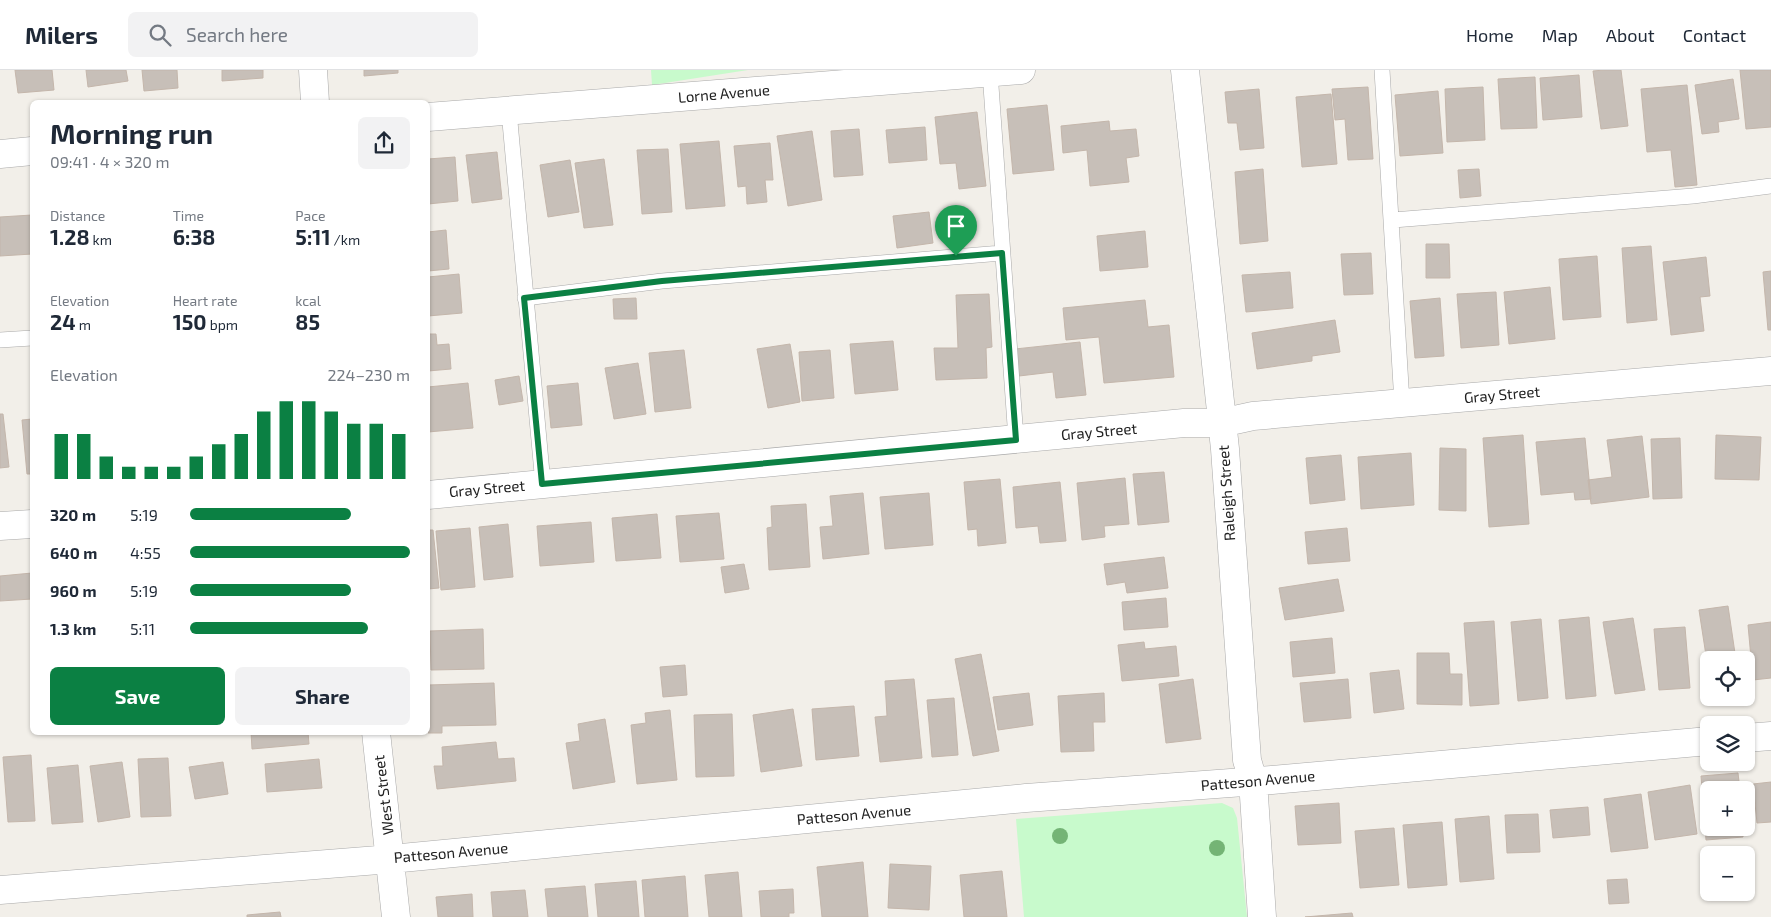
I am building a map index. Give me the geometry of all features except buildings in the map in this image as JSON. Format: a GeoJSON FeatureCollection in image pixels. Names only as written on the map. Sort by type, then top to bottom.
{"type":"FeatureCollection","features":[{"type":"Feature","properties":{"kind":"street"},"geometry":{"type":"LineString","coordinates":[[313,70],[315,100]]}},
{"type":"Feature","properties":{"kind":"street","name":"Lorne Avenue"},"geometry":{"type":"LineString","coordinates":[[430,117],[1021,70]]}},
{"type":"Feature","properties":{"kind":"street","name":"Raleigh Street"},"geometry":{"type":"LineString","coordinates":[[1185,70],[1221,423],[1247,760],[1253,781],[1262,917]]}},
{"type":"Feature","properties":{"kind":"street"},"geometry":{"type":"LineString","coordinates":[[0,154],[30,151]]}},
{"type":"Feature","properties":{"kind":"street","name":"Gray Street"},"geometry":{"type":"LineString","coordinates":[[430,495],[1184,423],[1221,423],[1253,416],[1771,371]]}},
{"type":"Feature","properties":{"kind":"street"},"geometry":{"type":"LineString","coordinates":[[0,526],[30,524]]}},
{"type":"Feature","properties":{"kind":"street","name":"West Street"},"geometry":{"type":"LineString","coordinates":[[376,735],[396,917]]}},
{"type":"Feature","properties":{"kind":"street"},"geometry":{"type":"LineString","coordinates":[[1755,737],[1771,736]]}},
{"type":"Feature","properties":{"kind":"street","name":"Patteson Avenue"},"geometry":{"type":"LineString","coordinates":[[0,890],[391,859],[1016,799],[1253,781],[1700,742]]}},
{"type":"Feature","properties":{"kind":"lane"},"geometry":{"type":"LineString","coordinates":[[1382,70],[1402,403]]}},
{"type":"Feature","properties":{"kind":"lane"},"geometry":{"type":"LineString","coordinates":[[990,72],[1016,440]]}},
{"type":"Feature","properties":{"kind":"lane"},"geometry":{"type":"LineString","coordinates":[[508,111],[542,484]]}},
{"type":"Feature","properties":{"kind":"lane"},"geometry":{"type":"LineString","coordinates":[[1392,220],[1693,196],[1771,186]]}},
{"type":"Feature","properties":{"kind":"lane"},"geometry":{"type":"LineString","coordinates":[[524,298],[662,281],[1002,253]]}},
{"type":"Feature","properties":{"kind":"lane"},"geometry":{"type":"LineString","coordinates":[[0,340],[30,338]]}},
{"type":"Feature","properties":{"kind":"green space"},"geometry":{"type":"Polygon","coordinates":[[[651,70],[748,70],[652,85],[651,70]]]}},
{"type":"Feature","properties":{"kind":"green space"},"geometry":{"type":"Polygon","coordinates":[[[1222,803],[1233,808],[1237,818],[1247,917],[1024,917],[1016,819],[1222,803]]]}},
{"type":"Feature","properties":{"kind":"route"},"geometry":{"type":"LineString","coordinates":[[1002,253],[1016,440],[542,484],[524,298],[662,281],[956,256],[1002,253]]}}]}
